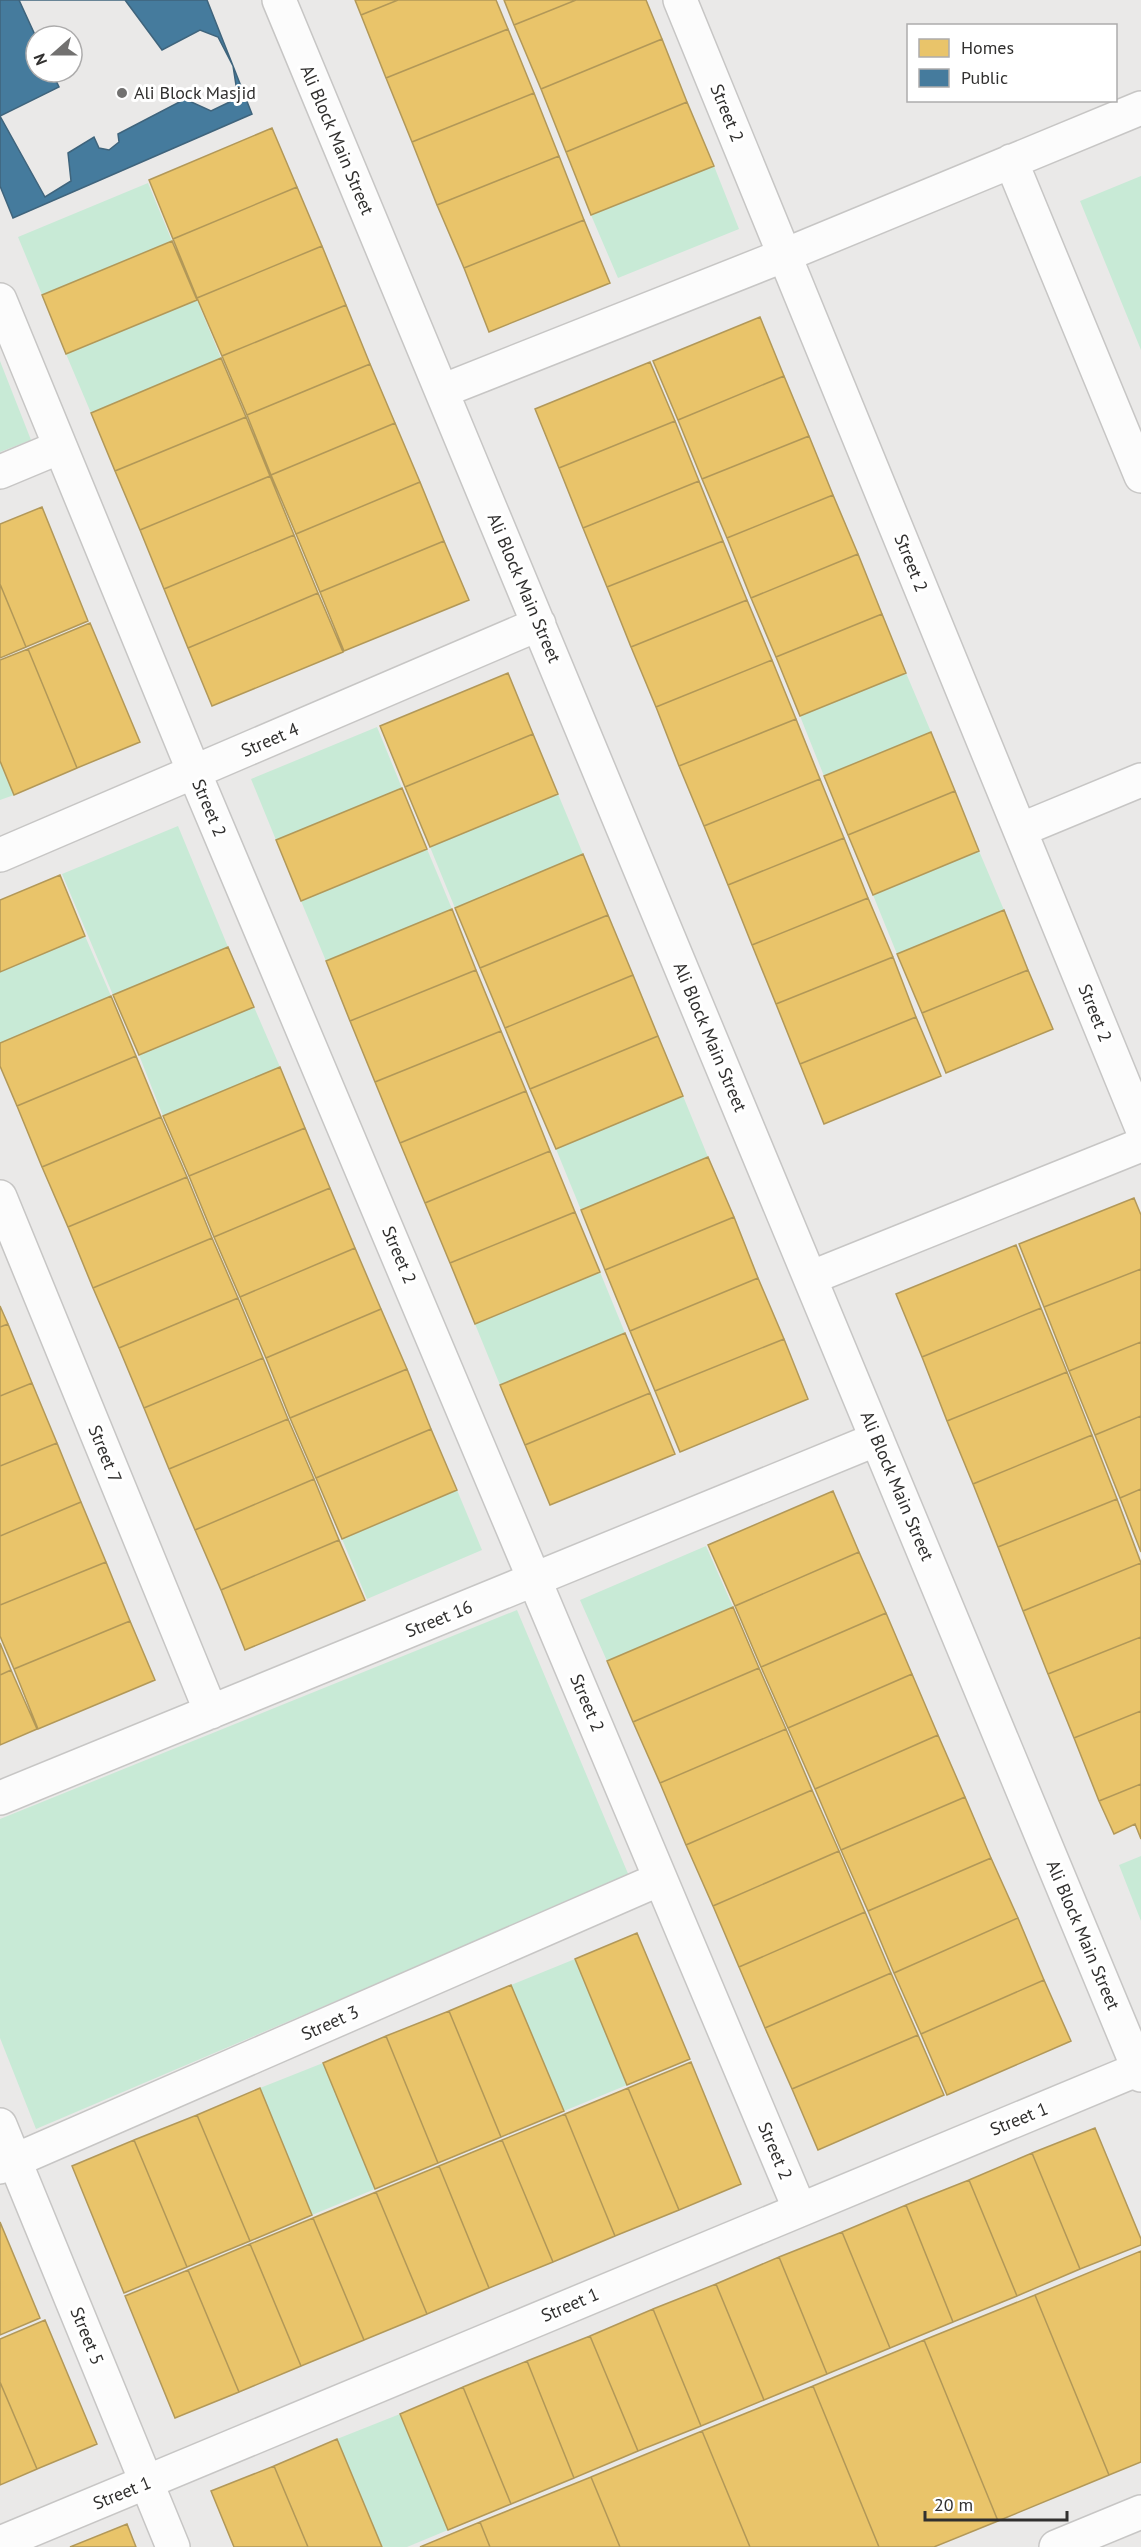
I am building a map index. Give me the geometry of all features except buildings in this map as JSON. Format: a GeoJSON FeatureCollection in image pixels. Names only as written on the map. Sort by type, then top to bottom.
{"type":"FeatureCollection","features":[{"type":"Feature","properties":{"kind":"street","name":"Ali Block Main Street"},"geometry":{"type":"LineString","coordinates":[[279,0],[1140,2071]]}},
{"type":"Feature","properties":{"kind":"street","name":"Street 2"},"geometry":{"type":"LineString","coordinates":[[680,0],[1141,1126]]}},
{"type":"Feature","properties":{"kind":"street"},"geometry":{"type":"LineString","coordinates":[[442,392],[785,255],[1141,108]]}},
{"type":"Feature","properties":{"kind":"street"},"geometry":{"type":"LineString","coordinates":[[1011,161],[1141,476]]}},
{"type":"Feature","properties":{"kind":"street","name":"Street 2"},"geometry":{"type":"LineString","coordinates":[[0,300],[194,772],[800,2210]]}},
{"type":"Feature","properties":{"kind":"street"},"geometry":{"type":"LineString","coordinates":[[0,472],[60,447]]}},
{"type":"Feature","properties":{"kind":"street","name":"Street 4"},"geometry":{"type":"LineString","coordinates":[[0,855],[539,624]]}},
{"type":"Feature","properties":{"kind":"street"},"geometry":{"type":"LineString","coordinates":[[1020,830],[1141,780]]}},
{"type":"Feature","properties":{"kind":"street"},"geometry":{"type":"LineString","coordinates":[[810,1278],[1141,1145]]}},
{"type":"Feature","properties":{"kind":"street","name":"Street 7"},"geometry":{"type":"LineString","coordinates":[[0,1197],[211,1712]]}},
{"type":"Feature","properties":{"kind":"street","name":"Street 16"},"geometry":{"type":"LineString","coordinates":[[0,1798],[877,1439]]}},
{"type":"Feature","properties":{"kind":"street","name":"Street 3"},"geometry":{"type":"LineString","coordinates":[[7,2164],[660,1879]]}},
{"type":"Feature","properties":{"kind":"street","name":"Street 1"},"geometry":{"type":"LineString","coordinates":[[0,2543],[1140,2071]]}},
{"type":"Feature","properties":{"kind":"street","name":"Street 5"},"geometry":{"type":"LineString","coordinates":[[0,2125],[7,2164],[173,2547]]}},
{"type":"Feature","properties":{"kind":"street"},"geometry":{"type":"LineString","coordinates":[[1056,2547],[1141,2512]]}},
{"type":"Feature","properties":{"kind":"green space"},"geometry":{"type":"Polygon","coordinates":[[[714,166],[739,229],[618,278],[591,215],[714,166]]]}},
{"type":"Feature","properties":{"kind":"green space"},"geometry":{"type":"Polygon","coordinates":[[[1141,176],[1141,350],[1080,201],[1141,176]]]}},
{"type":"Feature","properties":{"kind":"green space"},"geometry":{"type":"Polygon","coordinates":[[[148,183],[172,241],[42,295],[18,237],[148,183]]]}},
{"type":"Feature","properties":{"kind":"green space"},"geometry":{"type":"Polygon","coordinates":[[[197,300],[221,358],[91,413],[66,354],[197,300]]]}},
{"type":"Feature","properties":{"kind":"green space"},"geometry":{"type":"Polygon","coordinates":[[[0,361],[31,440],[0,452],[0,361]]]}},
{"type":"Feature","properties":{"kind":"green space"},"geometry":{"type":"Polygon","coordinates":[[[906,673],[931,732],[824,776],[800,716],[906,673]]]}},
{"type":"Feature","properties":{"kind":"green space"},"geometry":{"type":"Polygon","coordinates":[[[377,727],[402,788],[276,840],[251,779],[377,727]]]}},
{"type":"Feature","properties":{"kind":"green space"},"geometry":{"type":"Polygon","coordinates":[[[0,761],[14,795],[0,800],[0,761]]]}},
{"type":"Feature","properties":{"kind":"green space"},"geometry":{"type":"Polygon","coordinates":[[[558,794],[583,854],[455,908],[430,847],[558,794]]]}},
{"type":"Feature","properties":{"kind":"green space"},"geometry":{"type":"Polygon","coordinates":[[[178,826],[228,947],[113,995],[62,874],[178,826]]]}},
{"type":"Feature","properties":{"kind":"green space"},"geometry":{"type":"Polygon","coordinates":[[[427,849],[452,909],[326,961],[301,901],[427,849]]]}},
{"type":"Feature","properties":{"kind":"green space"},"geometry":{"type":"Polygon","coordinates":[[[979,851],[1004,910],[897,954],[873,895],[979,851]]]}},
{"type":"Feature","properties":{"kind":"green space"},"geometry":{"type":"Polygon","coordinates":[[[85,936],[111,996],[0,1043],[0,972],[85,936]]]}},
{"type":"Feature","properties":{"kind":"green space"},"geometry":{"type":"Polygon","coordinates":[[[254,1007],[280,1067],[163,1116],[139,1055],[254,1007]]]}},
{"type":"Feature","properties":{"kind":"green space"},"geometry":{"type":"Polygon","coordinates":[[[683,1096],[708,1157],[581,1210],[556,1149],[683,1096]]]}},
{"type":"Feature","properties":{"kind":"green space"},"geometry":{"type":"Polygon","coordinates":[[[600,1272],[625,1333],[500,1385],[475,1324],[600,1272]]]}},
{"type":"Feature","properties":{"kind":"green space"},"geometry":{"type":"Polygon","coordinates":[[[457,1490],[482,1550],[367,1599],[342,1539],[457,1490]]]}},
{"type":"Feature","properties":{"kind":"green space"},"geometry":{"type":"Polygon","coordinates":[[[706,1546],[733,1607],[607,1661],[580,1600],[706,1546]]]}},
{"type":"Feature","properties":{"kind":"green space"},"geometry":{"type":"Polygon","coordinates":[[[517,1610],[629,1876],[36,2129],[0,2038],[0,1819],[517,1610]]]}},
{"type":"Feature","properties":{"kind":"green space"},"geometry":{"type":"Polygon","coordinates":[[[1141,1856],[1141,1921],[1119,1865],[1141,1856]]]}},
{"type":"Feature","properties":{"kind":"green space"},"geometry":{"type":"Polygon","coordinates":[[[575,1959],[627,2085],[564,2111],[511,1985],[575,1959]]]}},
{"type":"Feature","properties":{"kind":"green space"},"geometry":{"type":"Polygon","coordinates":[[[323,2063],[375,2189],[312,2215],[260,2088],[323,2063]]]}},
{"type":"Feature","properties":{"kind":"green space"},"geometry":{"type":"Polygon","coordinates":[[[400,2414],[448,2530],[407,2547],[382,2547],[337,2439],[400,2414]]]}},
{"type":"Feature","properties":{"kind":"place","name":"Ali Block Masjid"},"geometry":{"type":"Point","coordinates":[122,93]}}]}
